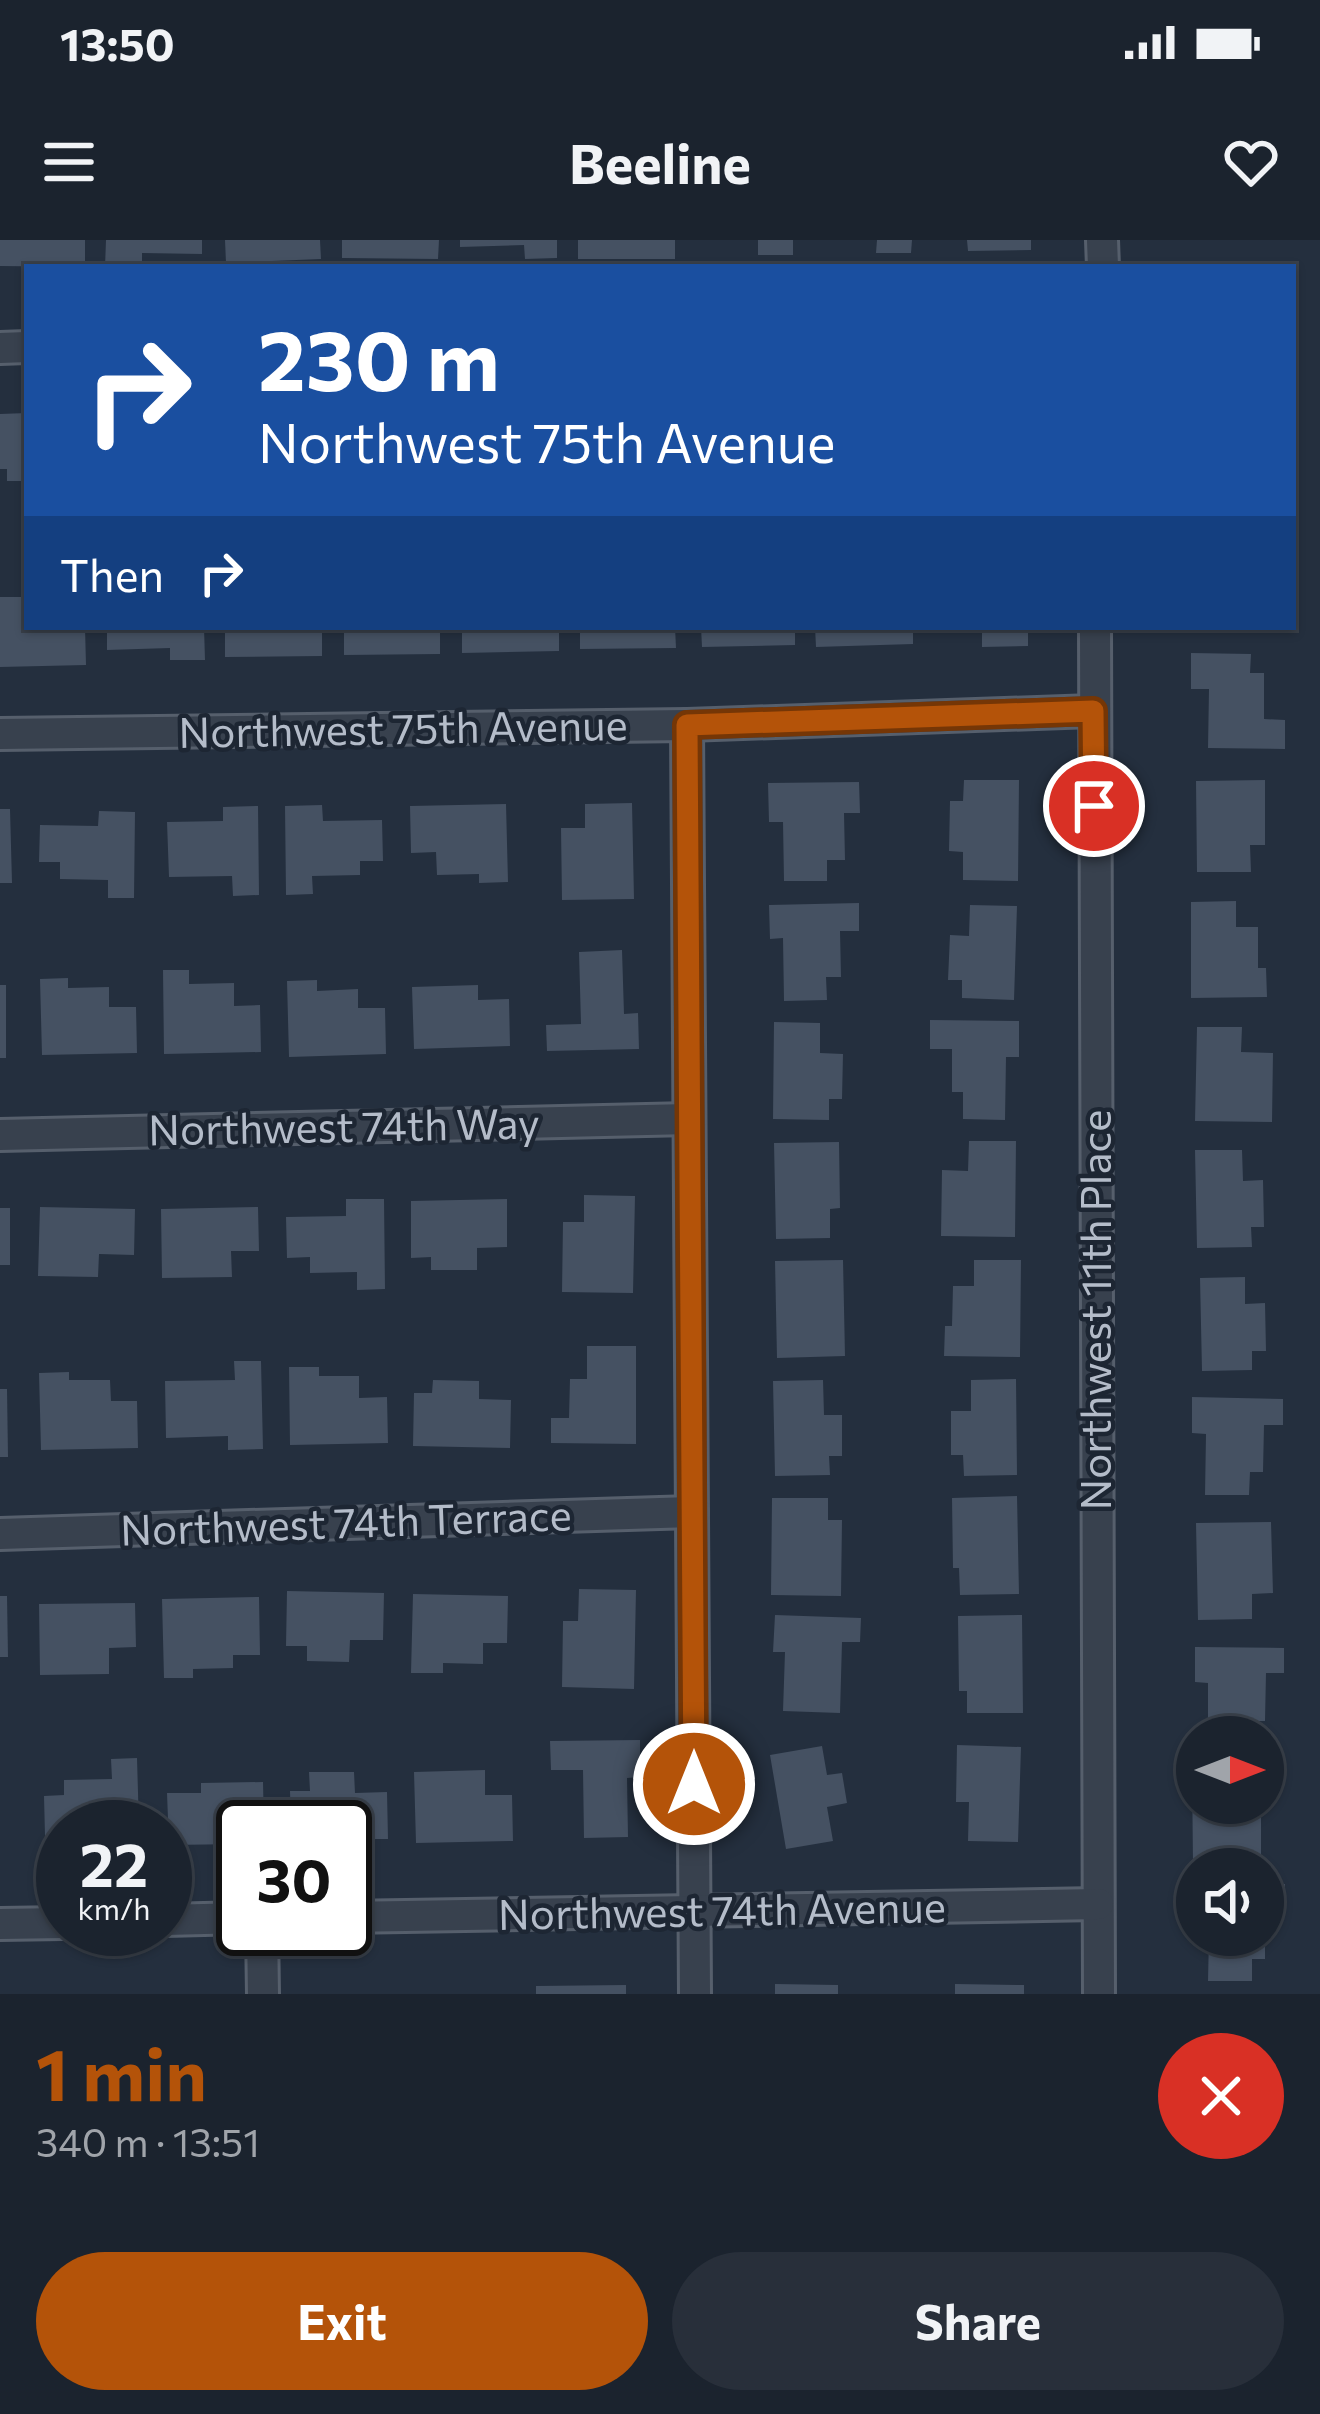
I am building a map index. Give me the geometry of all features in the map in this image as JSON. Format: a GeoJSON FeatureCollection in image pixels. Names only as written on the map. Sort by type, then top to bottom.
{"type":"FeatureCollection","features":[{"type":"Feature","properties":{"kind":"street","name":"Northwest 11th Place"},"geometry":{"type":"LineString","coordinates":[[1095,630],[1100,1994]]}},
{"type":"Feature","properties":{"kind":"street","name":"Northwest 75th Avenue"},"geometry":{"type":"LineString","coordinates":[[0,734],[687,725],[1093,711]]}},
{"type":"Feature","properties":{"kind":"street"},"geometry":{"type":"LineString","coordinates":[[687,725],[695,1994]]}},
{"type":"Feature","properties":{"kind":"street","name":"Northwest 74th Way"},"geometry":{"type":"LineString","coordinates":[[0,1135],[689,1119]]}},
{"type":"Feature","properties":{"kind":"street","name":"Northwest 74th Terrace"},"geometry":{"type":"LineString","coordinates":[[0,1534],[692,1512]]}},
{"type":"Feature","properties":{"kind":"street","name":"Northwest 74th Avenue"},"geometry":{"type":"LineString","coordinates":[[372,1917],[1098,1904]]}},
{"type":"Feature","properties":{"kind":"street"},"geometry":{"type":"LineString","coordinates":[[0,1924],[36,1923]]}},
{"type":"Feature","properties":{"kind":"street"},"geometry":{"type":"LineString","coordinates":[[262,1956],[263,1994]]}},
{"type":"Feature","properties":{"kind":"building"},"geometry":{"type":"Polygon","coordinates":[[[0,240],[85,240],[85,264],[0,266],[0,240]]]}},
{"type":"Feature","properties":{"kind":"building"},"geometry":{"type":"Polygon","coordinates":[[[106,240],[202,240],[202,254],[142,253],[142,264],[105,264],[106,240]]]}},
{"type":"Feature","properties":{"kind":"building"},"geometry":{"type":"Polygon","coordinates":[[[225,240],[320,240],[321,259],[226,263],[225,240]]]}},
{"type":"Feature","properties":{"kind":"building"},"geometry":{"type":"Polygon","coordinates":[[[342,240],[439,240],[438,259],[342,258],[342,240]]]}},
{"type":"Feature","properties":{"kind":"building"},"geometry":{"type":"Polygon","coordinates":[[[460,240],[557,240],[557,258],[525,259],[524,245],[460,247],[460,240]]]}},
{"type":"Feature","properties":{"kind":"building"},"geometry":{"type":"Polygon","coordinates":[[[578,240],[675,240],[675,259],[578,259],[578,240]]]}},
{"type":"Feature","properties":{"kind":"building"},"geometry":{"type":"Polygon","coordinates":[[[758,240],[793,240],[793,255],[758,255],[758,240]]]}},
{"type":"Feature","properties":{"kind":"building"},"geometry":{"type":"Polygon","coordinates":[[[877,240],[912,240],[911,253],[876,253],[877,240]]]}},
{"type":"Feature","properties":{"kind":"building"},"geometry":{"type":"Polygon","coordinates":[[[967,240],[1031,240],[1031,250],[968,251],[967,240]]]}},
{"type":"Feature","properties":{"kind":"building"},"geometry":{"type":"Polygon","coordinates":[[[24,413],[24,481],[7,481],[7,469],[0,469],[0,414],[24,413]]]}},
{"type":"Feature","properties":{"kind":"building"},"geometry":{"type":"Polygon","coordinates":[[[0,597],[24,597],[24,630],[85,630],[86,665],[0,667],[0,597]]]}},
{"type":"Feature","properties":{"kind":"building"},"geometry":{"type":"Polygon","coordinates":[[[107,630],[204,630],[205,660],[170,660],[170,648],[107,650],[107,630]]]}},
{"type":"Feature","properties":{"kind":"building"},"geometry":{"type":"Polygon","coordinates":[[[225,630],[322,630],[322,656],[225,657],[225,630]]]}},
{"type":"Feature","properties":{"kind":"building"},"geometry":{"type":"Polygon","coordinates":[[[344,630],[440,630],[440,654],[344,655],[344,630]]]}},
{"type":"Feature","properties":{"kind":"building"},"geometry":{"type":"Polygon","coordinates":[[[462,630],[559,630],[559,651],[462,653],[462,630]]]}},
{"type":"Feature","properties":{"kind":"building"},"geometry":{"type":"Polygon","coordinates":[[[580,630],[675,630],[676,648],[580,649],[580,630]]]}},
{"type":"Feature","properties":{"kind":"building"},"geometry":{"type":"Polygon","coordinates":[[[701,630],[795,630],[795,645],[702,647],[701,630]]]}},
{"type":"Feature","properties":{"kind":"building"},"geometry":{"type":"Polygon","coordinates":[[[815,630],[913,630],[913,644],[816,647],[815,630]]]}},
{"type":"Feature","properties":{"kind":"building"},"geometry":{"type":"Polygon","coordinates":[[[982,630],[1028,630],[1028,646],[982,647],[982,630]]]}},
{"type":"Feature","properties":{"kind":"building"},"geometry":{"type":"Polygon","coordinates":[[[1191,653],[1251,654],[1250,673],[1264,673],[1264,719],[1285,720],[1285,749],[1208,748],[1209,689],[1191,689],[1191,653]]]}},
{"type":"Feature","properties":{"kind":"building"},"geometry":{"type":"Polygon","coordinates":[[[964,780],[1019,780],[1018,881],[963,880],[963,852],[949,851],[950,801],[963,801],[964,780]]]}},
{"type":"Feature","properties":{"kind":"building"},"geometry":{"type":"Polygon","coordinates":[[[1265,780],[1265,845],[1250,845],[1251,872],[1197,872],[1196,781],[1265,780]]]}},
{"type":"Feature","properties":{"kind":"building"},"geometry":{"type":"Polygon","coordinates":[[[859,782],[860,813],[844,813],[845,860],[827,860],[827,881],[784,881],[783,822],[769,822],[768,783],[859,782]]]}},
{"type":"Feature","properties":{"kind":"building"},"geometry":{"type":"Polygon","coordinates":[[[632,803],[634,899],[562,900],[561,828],[585,828],[585,804],[632,803]]]}},
{"type":"Feature","properties":{"kind":"building"},"geometry":{"type":"Polygon","coordinates":[[[506,804],[508,882],[479,883],[479,874],[437,875],[436,852],[411,853],[410,806],[506,804]]]}},
{"type":"Feature","properties":{"kind":"building"},"geometry":{"type":"Polygon","coordinates":[[[322,805],[323,821],[382,820],[383,861],[360,861],[360,875],[312,876],[313,894],[286,895],[285,806],[322,805]]]}},
{"type":"Feature","properties":{"kind":"building"},"geometry":{"type":"Polygon","coordinates":[[[258,806],[259,895],[233,896],[232,876],[169,877],[167,822],[223,821],[223,807],[258,806]]]}},
{"type":"Feature","properties":{"kind":"building"},"geometry":{"type":"Polygon","coordinates":[[[0,809],[10,809],[12,883],[0,883],[0,809]]]}},
{"type":"Feature","properties":{"kind":"building"},"geometry":{"type":"Polygon","coordinates":[[[99,811],[135,812],[134,898],[108,898],[108,880],[60,879],[60,862],[39,862],[40,825],[98,826],[99,811]]]}},
{"type":"Feature","properties":{"kind":"building"},"geometry":{"type":"Polygon","coordinates":[[[1236,901],[1236,927],[1258,927],[1258,968],[1266,968],[1267,997],[1191,998],[1191,902],[1236,901]]]}},
{"type":"Feature","properties":{"kind":"building"},"geometry":{"type":"Polygon","coordinates":[[[859,903],[859,931],[840,931],[841,977],[826,977],[827,1000],[784,1001],[783,938],[770,939],[769,905],[859,903]]]}},
{"type":"Feature","properties":{"kind":"building"},"geometry":{"type":"Polygon","coordinates":[[[970,905],[1017,906],[1014,1000],[962,998],[962,980],[948,980],[950,935],[969,936],[970,905]]]}},
{"type":"Feature","properties":{"kind":"building"},"geometry":{"type":"Polygon","coordinates":[[[622,950],[624,1014],[638,1013],[639,1049],[547,1051],[546,1025],[581,1024],[579,952],[622,950]]]}},
{"type":"Feature","properties":{"kind":"building"},"geometry":{"type":"Polygon","coordinates":[[[163,970],[189,970],[189,984],[234,983],[234,1006],[260,1005],[261,1052],[164,1054],[163,970]]]}},
{"type":"Feature","properties":{"kind":"building"},"geometry":{"type":"Polygon","coordinates":[[[68,978],[68,988],[109,987],[109,1007],[136,1007],[137,1053],[42,1055],[40,979],[68,978]]]}},
{"type":"Feature","properties":{"kind":"building"},"geometry":{"type":"Polygon","coordinates":[[[317,980],[317,991],[358,989],[358,1008],[385,1008],[386,1054],[289,1057],[287,981],[317,980]]]}},
{"type":"Feature","properties":{"kind":"building"},"geometry":{"type":"Polygon","coordinates":[[[0,985],[6,985],[6,1058],[0,1058],[0,985]]]}},
{"type":"Feature","properties":{"kind":"building"},"geometry":{"type":"Polygon","coordinates":[[[478,985],[478,1000],[509,999],[510,1046],[414,1049],[412,987],[478,985]]]}},
{"type":"Feature","properties":{"kind":"building"},"geometry":{"type":"Polygon","coordinates":[[[930,1020],[1019,1021],[1019,1057],[1006,1057],[1005,1120],[963,1119],[963,1092],[952,1092],[952,1049],[930,1049],[930,1020]]]}},
{"type":"Feature","properties":{"kind":"building"},"geometry":{"type":"Polygon","coordinates":[[[774,1022],[820,1023],[820,1053],[843,1054],[842,1099],[829,1099],[829,1120],[773,1119],[774,1022]]]}},
{"type":"Feature","properties":{"kind":"building"},"geometry":{"type":"Polygon","coordinates":[[[1197,1027],[1242,1027],[1241,1052],[1273,1053],[1272,1122],[1195,1121],[1197,1027]]]}},
{"type":"Feature","properties":{"kind":"building"},"geometry":{"type":"Polygon","coordinates":[[[969,1141],[1016,1141],[1015,1237],[941,1236],[942,1170],[968,1171],[969,1141]]]}},
{"type":"Feature","properties":{"kind":"building"},"geometry":{"type":"Polygon","coordinates":[[[839,1142],[840,1208],[830,1209],[830,1238],[776,1239],[774,1143],[839,1142]]]}},
{"type":"Feature","properties":{"kind":"building"},"geometry":{"type":"Polygon","coordinates":[[[1195,1150],[1242,1150],[1243,1181],[1263,1180],[1264,1227],[1251,1227],[1252,1247],[1197,1248],[1195,1150]]]}},
{"type":"Feature","properties":{"kind":"building"},"geometry":{"type":"Polygon","coordinates":[[[584,1195],[635,1196],[633,1293],[562,1292],[563,1222],[584,1222],[584,1195]]]}},
{"type":"Feature","properties":{"kind":"building"},"geometry":{"type":"Polygon","coordinates":[[[346,1199],[384,1199],[385,1289],[357,1290],[357,1272],[310,1273],[310,1257],[287,1258],[286,1217],[346,1216],[346,1199]]]}},
{"type":"Feature","properties":{"kind":"building"},"geometry":{"type":"Polygon","coordinates":[[[507,1199],[507,1247],[477,1248],[477,1270],[431,1270],[431,1257],[411,1258],[411,1201],[507,1199]]]}},
{"type":"Feature","properties":{"kind":"building"},"geometry":{"type":"Polygon","coordinates":[[[40,1207],[135,1209],[134,1255],[99,1254],[98,1277],[38,1276],[40,1207]]]}},
{"type":"Feature","properties":{"kind":"building"},"geometry":{"type":"Polygon","coordinates":[[[258,1207],[259,1251],[231,1251],[232,1277],[162,1278],[161,1209],[258,1207]]]}},
{"type":"Feature","properties":{"kind":"building"},"geometry":{"type":"Polygon","coordinates":[[[0,1208],[10,1208],[10,1265],[0,1265],[0,1208]]]}},
{"type":"Feature","properties":{"kind":"building"},"geometry":{"type":"Polygon","coordinates":[[[843,1260],[845,1356],[777,1358],[775,1261],[843,1260]]]}},
{"type":"Feature","properties":{"kind":"building"},"geometry":{"type":"Polygon","coordinates":[[[974,1260],[1021,1260],[1020,1357],[944,1356],[945,1326],[952,1326],[953,1286],[974,1286],[974,1260]]]}},
{"type":"Feature","properties":{"kind":"building"},"geometry":{"type":"Polygon","coordinates":[[[1245,1277],[1245,1304],[1265,1303],[1266,1351],[1252,1351],[1252,1370],[1202,1371],[1200,1278],[1245,1277]]]}},
{"type":"Feature","properties":{"kind":"building"},"geometry":{"type":"Polygon","coordinates":[[[587,1346],[636,1346],[636,1444],[551,1443],[551,1418],[569,1418],[570,1379],[587,1379],[587,1346]]]}},
{"type":"Feature","properties":{"kind":"building"},"geometry":{"type":"Polygon","coordinates":[[[234,1361],[261,1361],[263,1449],[228,1450],[228,1436],[166,1438],[165,1381],[235,1380],[234,1361]]]}},
{"type":"Feature","properties":{"kind":"building"},"geometry":{"type":"Polygon","coordinates":[[[289,1367],[319,1367],[319,1376],[359,1376],[359,1398],[387,1397],[388,1443],[290,1445],[289,1367]]]}},
{"type":"Feature","properties":{"kind":"building"},"geometry":{"type":"Polygon","coordinates":[[[69,1372],[69,1380],[110,1380],[111,1401],[137,1401],[138,1448],[41,1450],[39,1373],[69,1372]]]}},
{"type":"Feature","properties":{"kind":"building"},"geometry":{"type":"Polygon","coordinates":[[[1016,1379],[1017,1475],[964,1476],[963,1455],[951,1455],[951,1411],[971,1411],[971,1380],[1016,1379]]]}},
{"type":"Feature","properties":{"kind":"building"},"geometry":{"type":"Polygon","coordinates":[[[433,1380],[479,1381],[479,1399],[511,1400],[510,1448],[413,1446],[414,1393],[432,1393],[433,1380]]]}},
{"type":"Feature","properties":{"kind":"building"},"geometry":{"type":"Polygon","coordinates":[[[823,1380],[824,1415],[842,1415],[842,1456],[829,1456],[830,1475],[775,1476],[773,1381],[823,1380]]]}},
{"type":"Feature","properties":{"kind":"building"},"geometry":{"type":"Polygon","coordinates":[[[0,1389],[7,1389],[8,1457],[0,1457],[0,1389]]]}},
{"type":"Feature","properties":{"kind":"building"},"geometry":{"type":"Polygon","coordinates":[[[1192,1397],[1283,1399],[1283,1425],[1264,1425],[1263,1472],[1250,1472],[1249,1495],[1205,1495],[1206,1434],[1192,1433],[1192,1397]]]}},
{"type":"Feature","properties":{"kind":"building"},"geometry":{"type":"Polygon","coordinates":[[[1017,1496],[1019,1594],[960,1595],[959,1568],[953,1568],[952,1498],[1017,1496]]]}},
{"type":"Feature","properties":{"kind":"building"},"geometry":{"type":"Polygon","coordinates":[[[772,1498],[828,1498],[828,1520],[842,1520],[841,1596],[771,1595],[772,1498]]]}},
{"type":"Feature","properties":{"kind":"building"},"geometry":{"type":"Polygon","coordinates":[[[1271,1522],[1273,1593],[1252,1594],[1252,1619],[1198,1620],[1196,1523],[1271,1522]]]}},
{"type":"Feature","properties":{"kind":"building"},"geometry":{"type":"Polygon","coordinates":[[[579,1589],[636,1590],[634,1689],[562,1687],[563,1621],[578,1621],[579,1589]]]}},
{"type":"Feature","properties":{"kind":"building"},"geometry":{"type":"Polygon","coordinates":[[[287,1591],[384,1593],[383,1640],[350,1640],[349,1662],[307,1661],[307,1646],[286,1646],[287,1591]]]}},
{"type":"Feature","properties":{"kind":"building"},"geometry":{"type":"Polygon","coordinates":[[[413,1594],[508,1596],[507,1643],[483,1643],[483,1664],[443,1663],[443,1673],[411,1673],[413,1594]]]}},
{"type":"Feature","properties":{"kind":"building"},"geometry":{"type":"Polygon","coordinates":[[[0,1596],[7,1596],[8,1657],[0,1657],[0,1596]]]}},
{"type":"Feature","properties":{"kind":"building"},"geometry":{"type":"Polygon","coordinates":[[[259,1597],[260,1655],[233,1655],[233,1668],[193,1669],[193,1678],[164,1678],[162,1599],[259,1597]]]}},
{"type":"Feature","properties":{"kind":"building"},"geometry":{"type":"Polygon","coordinates":[[[135,1603],[136,1647],[109,1648],[109,1674],[40,1675],[39,1604],[135,1603]]]}},
{"type":"Feature","properties":{"kind":"building"},"geometry":{"type":"Polygon","coordinates":[[[775,1615],[861,1618],[860,1642],[842,1642],[840,1713],[783,1711],[785,1652],[773,1652],[775,1615]]]}},
{"type":"Feature","properties":{"kind":"building"},"geometry":{"type":"Polygon","coordinates":[[[1022,1615],[1023,1713],[967,1713],[967,1691],[959,1691],[958,1616],[1022,1615]]]}},
{"type":"Feature","properties":{"kind":"building"},"geometry":{"type":"Polygon","coordinates":[[[1195,1647],[1284,1648],[1284,1673],[1266,1673],[1265,1716],[1208,1716],[1208,1683],[1195,1682],[1195,1647]]]}},
{"type":"Feature","properties":{"kind":"building"},"geometry":{"type":"Polygon","coordinates":[[[640,1740],[640,1777],[627,1778],[628,1837],[584,1838],[583,1770],[551,1770],[550,1741],[640,1740]]]}},
{"type":"Feature","properties":{"kind":"building"},"geometry":{"type":"Polygon","coordinates":[[[957,1745],[1021,1747],[1018,1842],[968,1841],[969,1802],[956,1802],[957,1745]]]}},
{"type":"Feature","properties":{"kind":"building"},"geometry":{"type":"Polygon","coordinates":[[[822,1746],[827,1775],[842,1773],[847,1803],[827,1807],[833,1841],[786,1849],[770,1755],[822,1746]]]}},
{"type":"Feature","properties":{"kind":"building"},"geometry":{"type":"Polygon","coordinates":[[[137,1758],[138,1800],[44,1800],[44,1796],[64,1795],[64,1780],[112,1779],[111,1759],[137,1758]]]}},
{"type":"Feature","properties":{"kind":"building"},"geometry":{"type":"Polygon","coordinates":[[[485,1770],[485,1795],[512,1795],[513,1841],[416,1843],[414,1772],[485,1770]]]}},
{"type":"Feature","properties":{"kind":"building"},"geometry":{"type":"Polygon","coordinates":[[[309,1772],[354,1772],[355,1793],[387,1792],[388,1839],[372,1839],[372,1800],[290,1800],[290,1791],[310,1791],[309,1772]]]}},
{"type":"Feature","properties":{"kind":"building"},"geometry":{"type":"Polygon","coordinates":[[[263,1782],[263,1800],[216,1800],[216,1844],[192,1845],[192,1800],[167,1800],[167,1793],[201,1793],[201,1783],[263,1782]]]}},
{"type":"Feature","properties":{"kind":"building"},"geometry":{"type":"Polygon","coordinates":[[[1193,1824],[1261,1824],[1261,1848],[1193,1848],[1193,1824]]]}},
{"type":"Feature","properties":{"kind":"building"},"geometry":{"type":"Polygon","coordinates":[[[1209,1956],[1265,1956],[1252,1959],[1252,1981],[1208,1981],[1209,1956]]]}},
{"type":"Feature","properties":{"kind":"building"},"geometry":{"type":"Polygon","coordinates":[[[775,1984],[838,1985],[838,1994],[775,1994],[775,1984]]]}},
{"type":"Feature","properties":{"kind":"building"},"geometry":{"type":"Polygon","coordinates":[[[955,1984],[1024,1985],[1024,1994],[955,1994],[955,1984]]]}},
{"type":"Feature","properties":{"kind":"building"},"geometry":{"type":"Polygon","coordinates":[[[626,1985],[626,1994],[536,1994],[536,1986],[626,1985]]]}},
{"type":"Feature","properties":{"kind":"route"},"geometry":{"type":"LineString","coordinates":[[694,1784],[687,725],[1093,711],[1094,806]]}}]}
